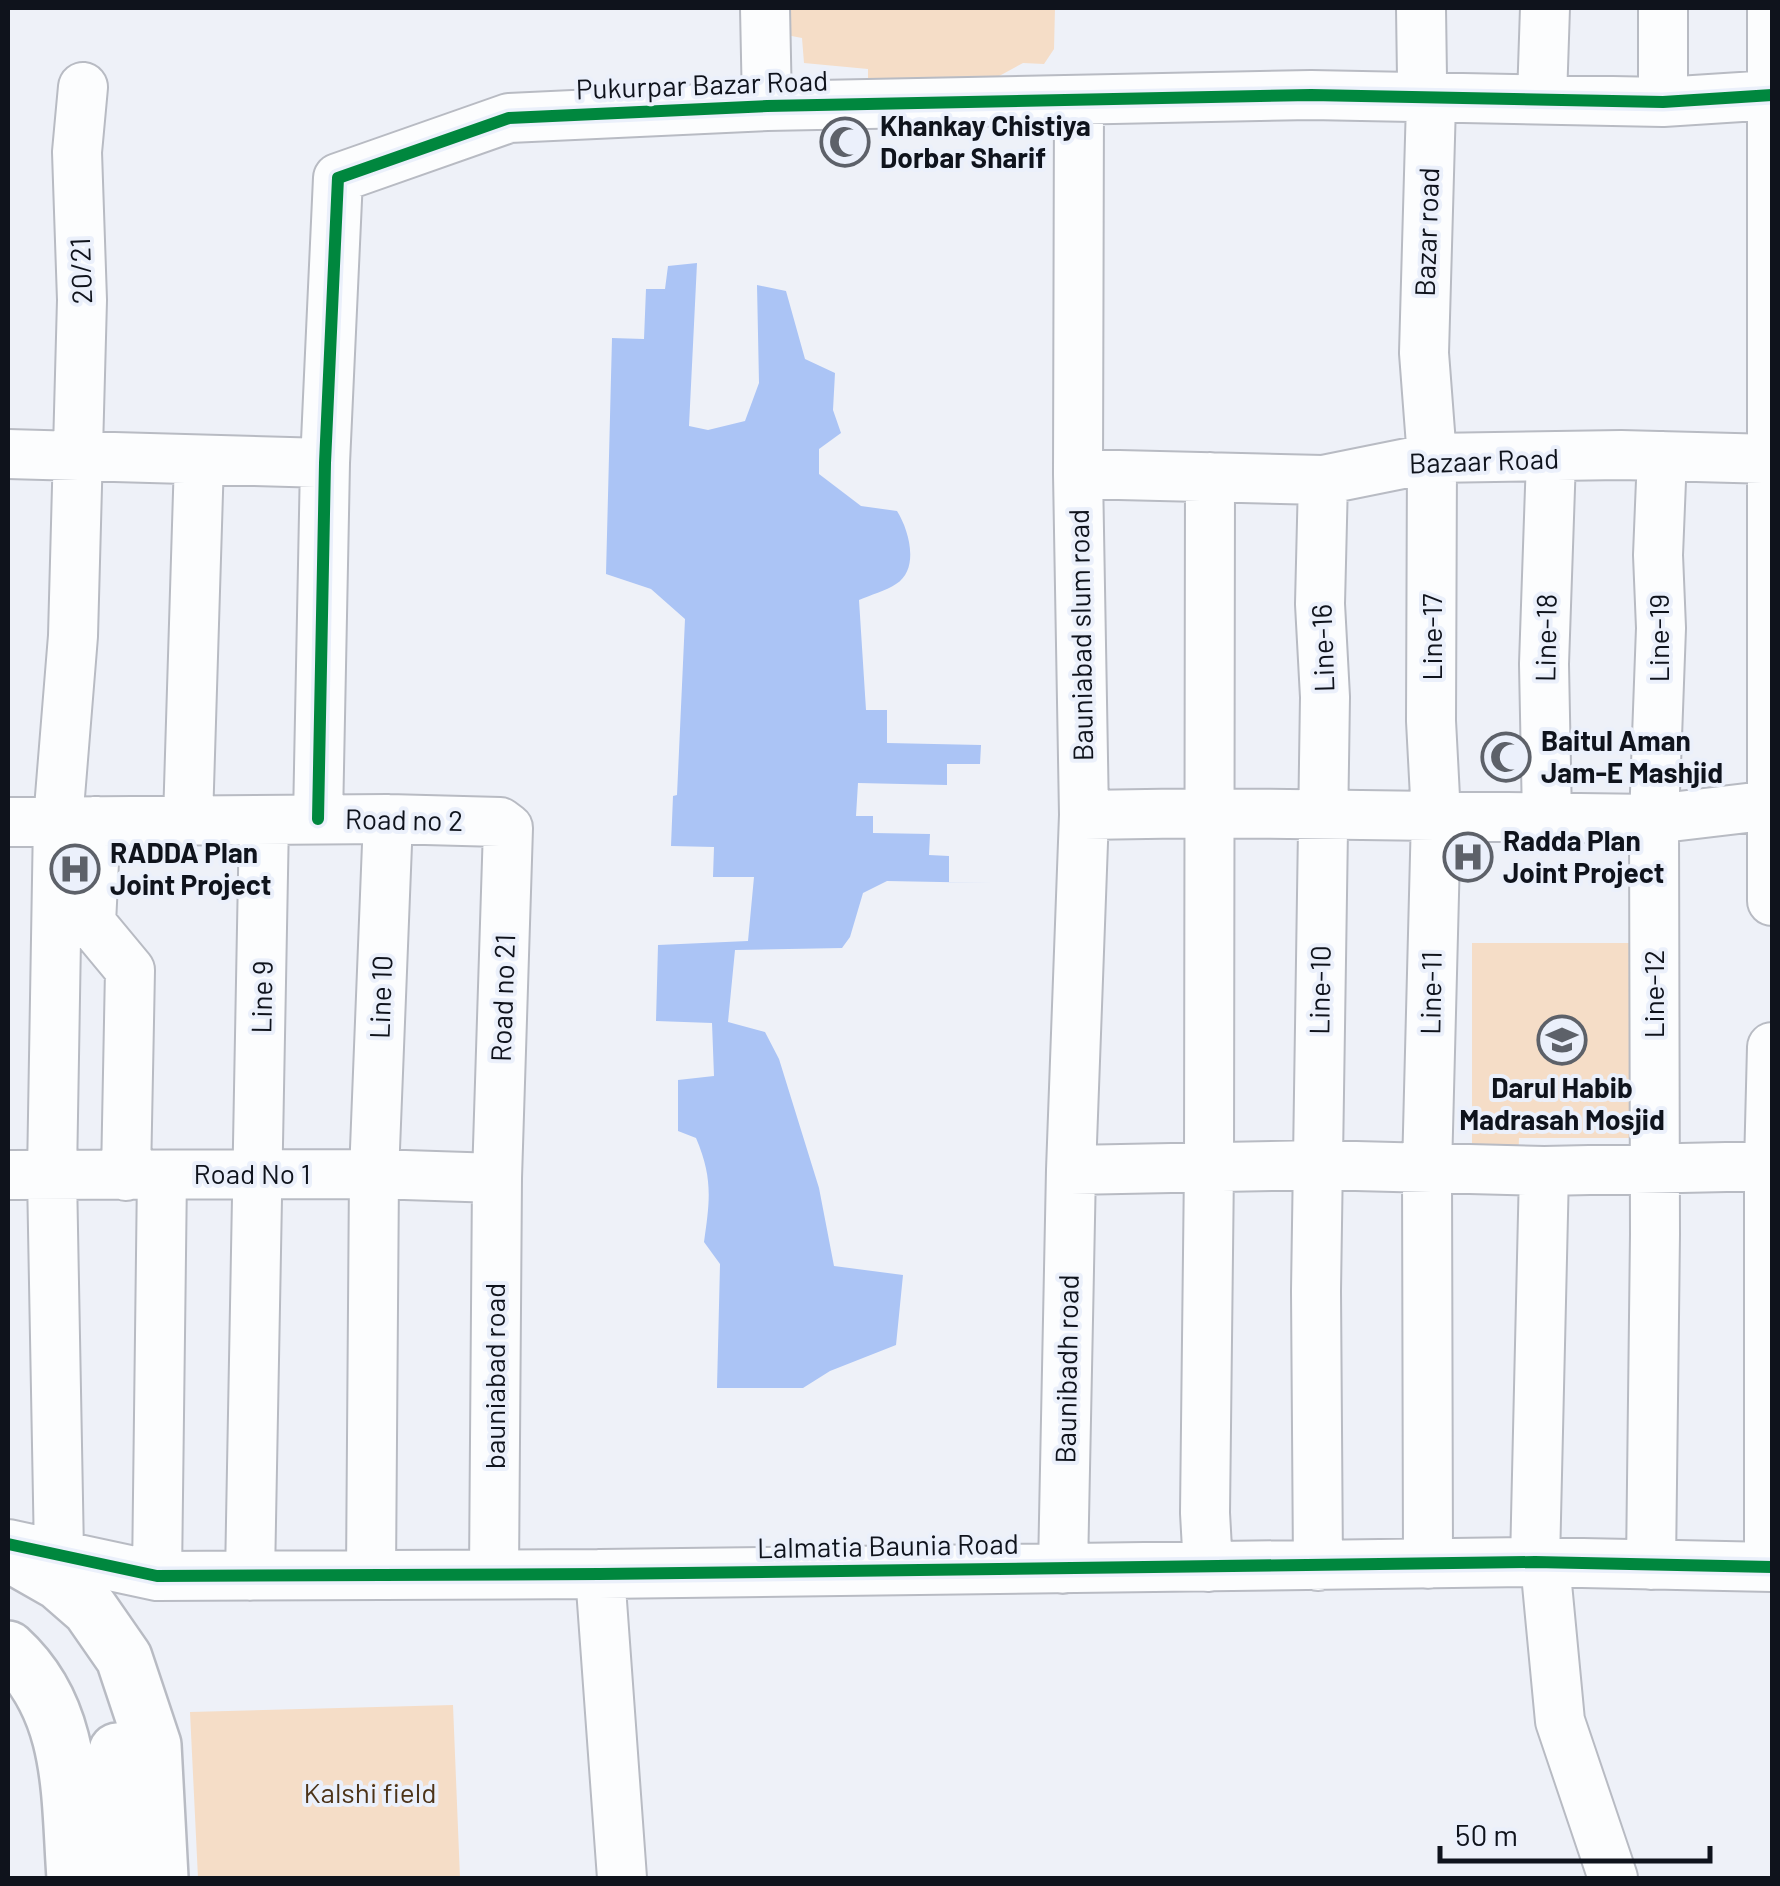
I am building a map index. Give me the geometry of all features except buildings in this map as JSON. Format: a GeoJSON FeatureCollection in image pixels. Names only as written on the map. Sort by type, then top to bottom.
{"type":"FeatureCollection","features":[{"type":"Feature","properties":{"kind":"main road"},"geometry":{"type":"LineString","coordinates":[[33,1553],[90,1609],[124,1658],[153,1745],[160,1878]]}},
{"type":"Feature","properties":{"kind":"main road"},"geometry":{"type":"LineString","coordinates":[[8,1579],[65,1621],[90,1658],[103,1688],[117,1754],[121,1878]]}},
{"type":"Feature","properties":{"kind":"main road"},"geometry":{"type":"LineString","coordinates":[[8,1649],[23,1663],[46,1697],[62,1736],[75,1878]]}},
{"type":"Feature","properties":{"kind":"street"},"geometry":{"type":"LineString","coordinates":[[765,8],[767,106]]}},
{"type":"Feature","properties":{"kind":"street","name":"Bazar road"},"geometry":{"type":"LineString","coordinates":[[1421,8],[1422,78],[1431,104],[1424,354],[1432,458]]}},
{"type":"Feature","properties":{"kind":"street"},"geometry":{"type":"LineString","coordinates":[[1542,96],[1545,8]]}},
{"type":"Feature","properties":{"kind":"street"},"geometry":{"type":"LineString","coordinates":[[1662,8],[1663,102],[1772,95]]}},
{"type":"Feature","properties":{"kind":"street"},"geometry":{"type":"LineString","coordinates":[[1772,8],[1772,901]]}},
{"type":"Feature","properties":{"kind":"street","name":"20/21"},"geometry":{"type":"LineString","coordinates":[[77,821],[74,636],[82,300],[77,152],[83,87]]}},
{"type":"Feature","properties":{"kind":"street","name":"Pukurpar Bazar Road"},"geometry":{"type":"LineString","coordinates":[[325,463],[338,178],[509,118],[767,106],[1428,95],[1663,102]]}},
{"type":"Feature","properties":{"kind":"street","name":"Bauniabad slum road"},"geometry":{"type":"LineString","coordinates":[[1071,1170],[1084,815],[1078,474],[1079,100]]}},
{"type":"Feature","properties":{"kind":"street"},"geometry":{"type":"LineString","coordinates":[[8,454],[325,463],[318,819]]}},
{"type":"Feature","properties":{"kind":"street","name":"Line-19"},"geometry":{"type":"LineString","coordinates":[[1654,820],[1662,628],[1658,556],[1662,456]]}},
{"type":"Feature","properties":{"kind":"street","name":"Bazaar Road"},"geometry":{"type":"LineString","coordinates":[[1078,474],[1323,480],[1432,458],[1772,458]]}},
{"type":"Feature","properties":{"kind":"street","name":"Line-17"},"geometry":{"type":"LineString","coordinates":[[1432,458],[1436,816]]}},
{"type":"Feature","properties":{"kind":"street","name":"Line-18"},"geometry":{"type":"LineString","coordinates":[[1548,818],[1544,664],[1551,459]]}},
{"type":"Feature","properties":{"kind":"street"},"geometry":{"type":"LineString","coordinates":[[188,820],[199,460]]}},
{"type":"Feature","properties":{"kind":"street"},"geometry":{"type":"LineString","coordinates":[[1208,1567],[1205,1512],[1210,478]]}},
{"type":"Feature","properties":{"kind":"street","name":"Line-16"},"geometry":{"type":"LineString","coordinates":[[1322,816],[1323,480]]}},
{"type":"Feature","properties":{"kind":"street"},"geometry":{"type":"LineString","coordinates":[[1084,815],[1209,812],[1654,820],[1771,813]]}},
{"type":"Feature","properties":{"kind":"street","name":"Line-10"},"geometry":{"type":"LineString","coordinates":[[1318,1566],[1322,816]]}},
{"type":"Feature","properties":{"kind":"street","name":"Line-11"},"geometry":{"type":"LineString","coordinates":[[1428,1564],[1427,1170],[1436,816]]}},
{"type":"Feature","properties":{"kind":"street","name":"Line 10"},"geometry":{"type":"LineString","coordinates":[[372,1574],[374,1174],[388,819]]}},
{"type":"Feature","properties":{"kind":"street","name":"Line 9"},"geometry":{"type":"LineString","coordinates":[[250,1576],[264,820]]}},
{"type":"Feature","properties":{"kind":"street","name":"Line-12"},"geometry":{"type":"LineString","coordinates":[[1651,1565],[1654,820]]}},
{"type":"Feature","properties":{"kind":"street"},"geometry":{"type":"LineString","coordinates":[[77,821],[91,923],[130,970],[156,1576]]}},
{"type":"Feature","properties":{"kind":"street"},"geometry":{"type":"LineString","coordinates":[[33,1553],[30,1175],[77,821]]}},
{"type":"Feature","properties":{"kind":"street","name":"Road no 2"},"geometry":{"type":"LineString","coordinates":[[8,822],[500,822]]}},
{"type":"Feature","properties":{"kind":"street","name":"Road no 21"},"geometry":{"type":"LineString","coordinates":[[497,1178],[508,828],[500,822]]}},
{"type":"Feature","properties":{"kind":"street"},"geometry":{"type":"LineString","coordinates":[[1771,1568],[1772,1047]]}},
{"type":"Feature","properties":{"kind":"street"},"geometry":{"type":"LineString","coordinates":[[1071,1170],[1318,1165],[1544,1171],[1771,1166]]}},
{"type":"Feature","properties":{"kind":"street","name":"Road No 1"},"geometry":{"type":"LineString","coordinates":[[30,1175],[138,1167],[260,1174],[497,1178]]}},
{"type":"Feature","properties":{"kind":"street","name":"Baunibadh road"},"geometry":{"type":"LineString","coordinates":[[1063,1569],[1071,1170]]}},
{"type":"Feature","properties":{"kind":"street"},"geometry":{"type":"LineString","coordinates":[[1544,1171],[1540,1563],[1560,1720],[1613,1878]]}},
{"type":"Feature","properties":{"kind":"street","name":"bauniabad road"},"geometry":{"type":"LineString","coordinates":[[494,1573],[497,1178]]}},
{"type":"Feature","properties":{"kind":"street","name":"Lalmatia Baunia Road"},"geometry":{"type":"LineString","coordinates":[[8,1544],[33,1553],[156,1576],[1540,1563],[1771,1568]]}},
{"type":"Feature","properties":{"kind":"street"},"geometry":{"type":"LineString","coordinates":[[600,1574],[622,1878]]}},
{"type":"Feature","properties":{"kind":"green space"},"geometry":{"type":"Polygon","coordinates":[[[769,8],[1055,8],[1054,49],[1044,64],[1023,63],[968,93],[868,95],[868,69],[804,63],[802,38],[771,32],[769,8]]]}},
{"type":"Feature","properties":{"kind":"green space","name":"Darul Habib Madrasah Mosjid"},"geometry":{"type":"Polygon","coordinates":[[[1472,943],[1651,943],[1652,1138],[1519,1138],[1518,1167],[1472,1167],[1472,943]]]}},
{"type":"Feature","properties":{"kind":"green space","name":"Kalshi field"},"geometry":{"type":"Polygon","coordinates":[[[453,1705],[460,1878],[198,1878],[190,1712],[453,1705]]]}},
{"type":"Feature","properties":{"kind":"water"},"geometry":{"type":"Polygon","coordinates":[[[697,263],[689,426],[708,430],[745,421],[759,383],[757,285],[786,291],[805,359],[835,373],[833,410],[841,433],[819,449],[819,474],[861,506],[897,511],[908,538],[910,559],[903,577],[859,600],[866,710],[887,710],[887,743],[981,745],[980,764],[947,764],[947,785],[858,783],[856,816],[873,816],[873,833],[930,834],[929,855],[949,856],[949,882],[993,883],[887,881],[863,893],[850,937],[842,948],[735,950],[728,1022],[765,1032],[779,1059],[819,1188],[834,1266],[903,1275],[896,1345],[830,1371],[803,1388],[717,1388],[720,1264],[704,1242],[708,1177],[696,1138],[678,1131],[678,1080],[714,1076],[712,1023],[656,1021],[658,945],[748,941],[754,877],[713,877],[714,847],[671,846],[685,619],[651,589],[606,574],[612,338],[644,339],[646,289],[665,289],[668,266],[697,263]]]}},
{"type":"Feature","properties":{"kind":"cycle path"},"geometry":{"type":"LineString","coordinates":[[318,819],[325,463],[338,178],[509,118],[767,106],[1311,95],[1663,102],[1772,95]]}},
{"type":"Feature","properties":{"kind":"cycle path"},"geometry":{"type":"LineString","coordinates":[[8,1544],[157,1576],[1535,1562],[1772,1567]]}},
{"type":"Feature","properties":{"kind":"place","name":"Khankay Chistiya Dorbar Sharif"},"geometry":{"type":"Point","coordinates":[845,142]}},
{"type":"Feature","properties":{"kind":"place","name":"Baitul Aman Jam-E Mashjid"},"geometry":{"type":"Point","coordinates":[1506,757]}},
{"type":"Feature","properties":{"kind":"place","name":"Radda Plan Joint Project"},"geometry":{"type":"Point","coordinates":[1468,857]}},
{"type":"Feature","properties":{"kind":"place","name":"RADDA Plan Joint Project"},"geometry":{"type":"Point","coordinates":[75,869]}},
{"type":"Feature","properties":{"kind":"place","name":"Darul Habib Madrasah Mosjid"},"geometry":{"type":"Point","coordinates":[1562,1040]}}]}
